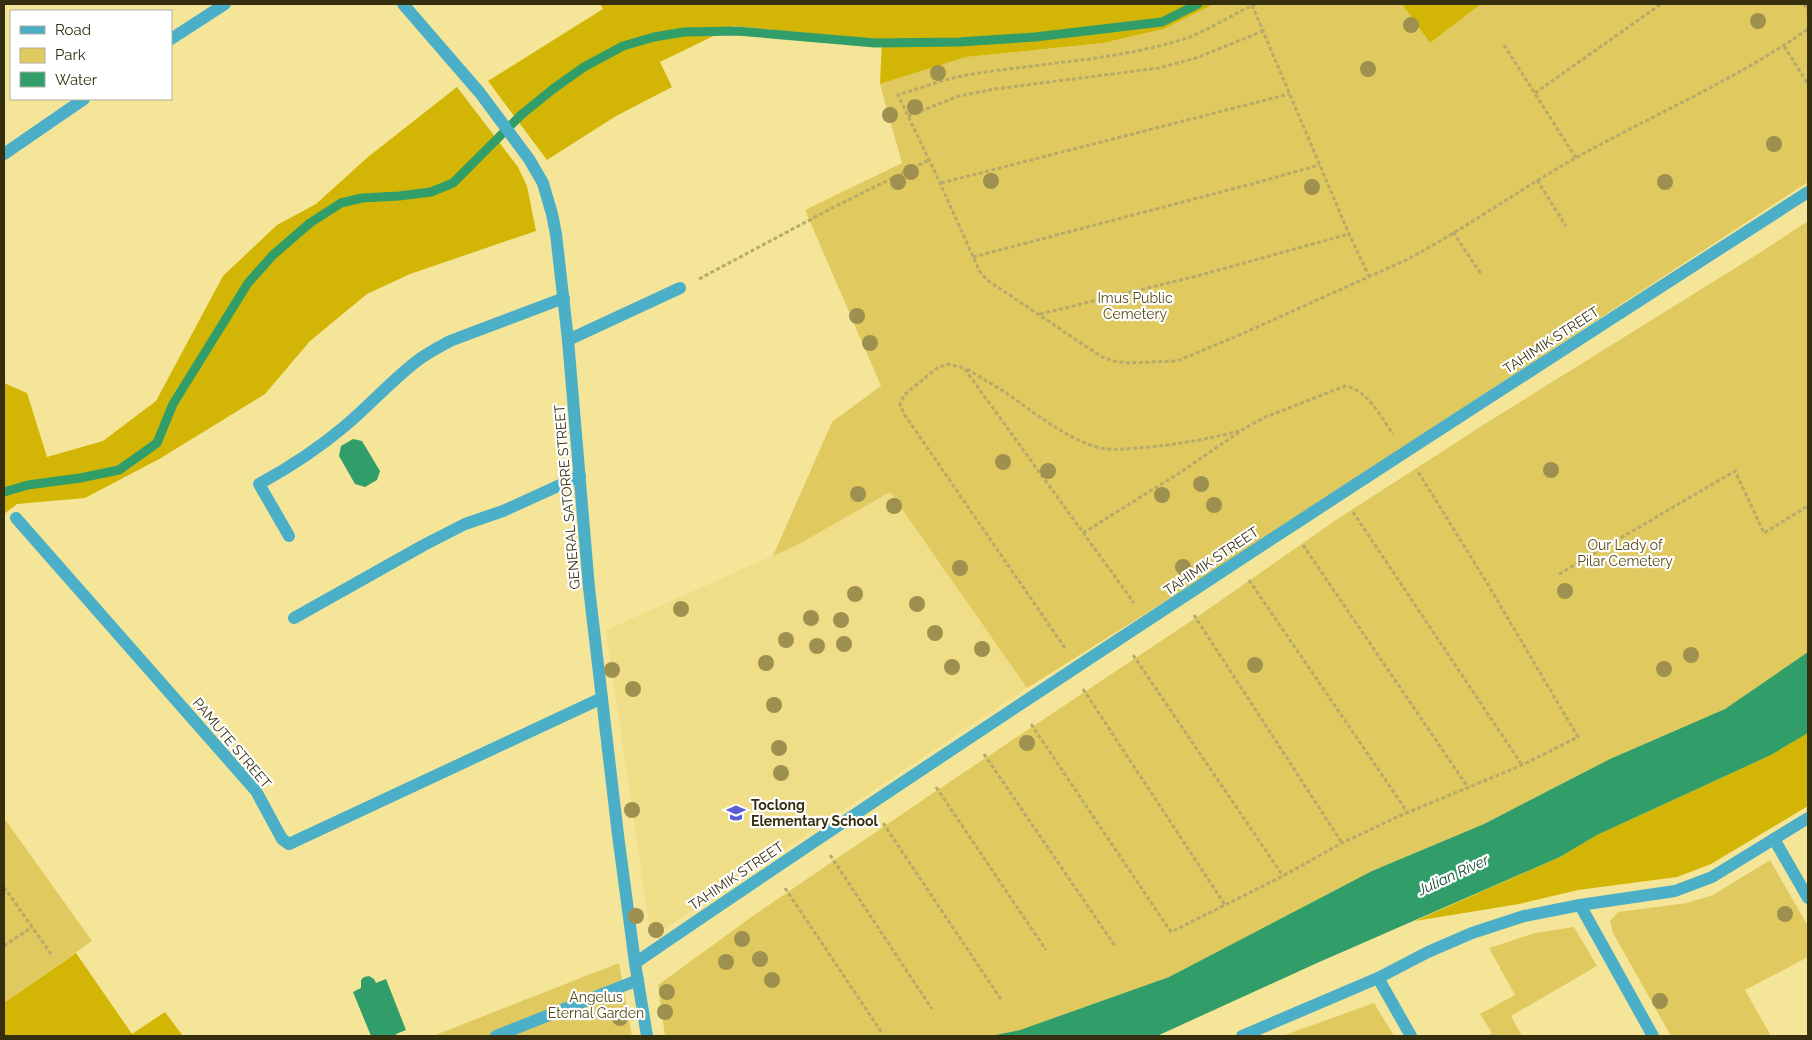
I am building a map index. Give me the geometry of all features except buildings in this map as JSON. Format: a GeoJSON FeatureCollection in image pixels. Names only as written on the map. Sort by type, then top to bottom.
{"type":"FeatureCollection","features":[{"type":"Feature","properties":{"kind":"street"},"geometry":{"type":"LineString","coordinates":[[172,39],[225,4]]}},
{"type":"Feature","properties":{"kind":"street","name":"GENERAL SATORRE STREET"},"geometry":{"type":"LineString","coordinates":[[403,4],[480,93],[529,159],[543,183],[552,214],[564,298],[589,588],[635,963],[647,1036]]}},
{"type":"Feature","properties":{"kind":"street"},"geometry":{"type":"LineString","coordinates":[[4,154],[83,100]]}},
{"type":"Feature","properties":{"kind":"street","name":"TAHIMIK STREET"},"geometry":{"type":"LineString","coordinates":[[635,963],[819,838],[1237,561],[1808,192]]}},
{"type":"Feature","properties":{"kind":"street"},"geometry":{"type":"LineString","coordinates":[[568,340],[680,288]]}},
{"type":"Feature","properties":{"kind":"street"},"geometry":{"type":"LineString","coordinates":[[289,536],[259,484],[317,448],[346,426],[416,362],[433,351],[450,341],[564,298]]}},
{"type":"Feature","properties":{"kind":"street"},"geometry":{"type":"LineString","coordinates":[[294,618],[465,524],[503,511],[580,476]]}},
{"type":"Feature","properties":{"kind":"street","name":"PAMUTE STREET"},"geometry":{"type":"LineString","coordinates":[[16,518],[256,791],[282,839],[289,844],[602,698]]}},
{"type":"Feature","properties":{"kind":"street"},"geometry":{"type":"LineString","coordinates":[[1242,1036],[1378,978],[1428,952],[1472,933],[1524,916],[1580,905],[1675,891],[1712,877],[1808,818]]}},
{"type":"Feature","properties":{"kind":"street"},"geometry":{"type":"LineString","coordinates":[[1774,839],[1808,898]]}},
{"type":"Feature","properties":{"kind":"street"},"geometry":{"type":"LineString","coordinates":[[1580,905],[1653,1036]]}},
{"type":"Feature","properties":{"kind":"street"},"geometry":{"type":"LineString","coordinates":[[1378,978],[1411,1036]]}},
{"type":"Feature","properties":{"kind":"street"},"geometry":{"type":"LineString","coordinates":[[496,1036],[638,980]]}},
{"type":"Feature","properties":{"kind":"path"},"geometry":{"type":"LineString","coordinates":[[1535,93],[1661,4]]}},
{"type":"Feature","properties":{"kind":"path"},"geometry":{"type":"LineString","coordinates":[[1804,4],[1808,10]]}},
{"type":"Feature","properties":{"kind":"path"},"geometry":{"type":"LineString","coordinates":[[1369,276],[1319,165],[1254,5],[1183,40],[1068,63],[966,76],[898,95],[980,272],[987,280],[1112,362],[1167,362],[1187,358],[1220,344],[1414,256],[1537,180],[1638,124],[1755,64],[1808,29]]}},
{"type":"Feature","properties":{"kind":"path"},"geometry":{"type":"LineString","coordinates":[[908,116],[968,94],[1159,68],[1196,58],[1263,31]]}},
{"type":"Feature","properties":{"kind":"path"},"geometry":{"type":"LineString","coordinates":[[1504,45],[1576,158]]}},
{"type":"Feature","properties":{"kind":"path"},"geometry":{"type":"LineString","coordinates":[[1784,46],[1808,84]]}},
{"type":"Feature","properties":{"kind":"path"},"geometry":{"type":"LineString","coordinates":[[940,183],[1289,94]]}},
{"type":"Feature","properties":{"kind":"path"},"geometry":{"type":"LineString","coordinates":[[680,288],[832,208],[929,160]]}},
{"type":"Feature","properties":{"kind":"path"},"geometry":{"type":"LineString","coordinates":[[973,257],[1319,165]]}},
{"type":"Feature","properties":{"kind":"path"},"geometry":{"type":"LineString","coordinates":[[1537,180],[1566,226]]}},
{"type":"Feature","properties":{"kind":"path"},"geometry":{"type":"LineString","coordinates":[[1453,232],[1481,274]]}},
{"type":"Feature","properties":{"kind":"path"},"geometry":{"type":"LineString","coordinates":[[1040,314],[1171,283],[1349,234]]}},
{"type":"Feature","properties":{"kind":"path"},"geometry":{"type":"LineString","coordinates":[[1226,905],[1075,670],[904,414],[900,404],[904,395],[913,386],[937,368],[948,364],[964,368],[1008,394],[1044,421],[1075,438],[1112,450],[1201,441],[1242,430]]}},
{"type":"Feature","properties":{"kind":"path"},"geometry":{"type":"LineString","coordinates":[[964,368],[1147,621]]}},
{"type":"Feature","properties":{"kind":"path"},"geometry":{"type":"LineString","coordinates":[[1019,706],[1171,932],[1283,876],[1342,843],[1467,786],[1522,764],[1578,737],[1487,583],[1405,451],[1364,394],[1355,388],[1345,386],[1264,418],[1242,430],[1184,470],[1083,533]]}},
{"type":"Feature","properties":{"kind":"path"},"geometry":{"type":"LineString","coordinates":[[1559,574],[1735,471],[1764,533],[1808,506]]}},
{"type":"Feature","properties":{"kind":"path"},"geometry":{"type":"LineString","coordinates":[[1340,494],[1522,764]]}},
{"type":"Feature","properties":{"kind":"path"},"geometry":{"type":"LineString","coordinates":[[1290,527],[1467,786]]}},
{"type":"Feature","properties":{"kind":"path"},"geometry":{"type":"LineString","coordinates":[[1237,561],[1408,813]]}},
{"type":"Feature","properties":{"kind":"path"},"geometry":{"type":"LineString","coordinates":[[1183,598],[1342,843]]}},
{"type":"Feature","properties":{"kind":"path"},"geometry":{"type":"LineString","coordinates":[[1122,638],[1283,876]]}},
{"type":"Feature","properties":{"kind":"path"},"geometry":{"type":"LineString","coordinates":[[972,736],[1115,946]]}},
{"type":"Feature","properties":{"kind":"path"},"geometry":{"type":"LineString","coordinates":[[924,768],[1046,950]]}},
{"type":"Feature","properties":{"kind":"path"},"geometry":{"type":"LineString","coordinates":[[870,804],[1002,1001]]}},
{"type":"Feature","properties":{"kind":"path"},"geometry":{"type":"LineString","coordinates":[[819,838],[932,1009]]}},
{"type":"Feature","properties":{"kind":"path"},"geometry":{"type":"LineString","coordinates":[[773,869],[882,1033]]}},
{"type":"Feature","properties":{"kind":"path"},"geometry":{"type":"LineString","coordinates":[[4,887],[51,954]]}},
{"type":"Feature","properties":{"kind":"path"},"geometry":{"type":"LineString","coordinates":[[4,946],[32,927]]}},
{"type":"Feature","properties":{"kind":"shaded area"},"geometry":{"type":"Polygon","coordinates":[[[600,4],[1214,4],[1164,29],[1103,43],[966,57],[880,84],[882,40],[734,26],[660,62],[672,87],[616,116],[547,160],[488,81],[603,9],[600,4]]]}},
{"type":"Feature","properties":{"kind":"shaded area"},"geometry":{"type":"Polygon","coordinates":[[[1402,4],[1481,4],[1430,43],[1402,4]]]}},
{"type":"Feature","properties":{"kind":"shaded area"},"geometry":{"type":"Polygon","coordinates":[[[457,87],[518,167],[527,186],[536,231],[410,274],[367,294],[310,341],[265,394],[161,458],[85,498],[17,504],[4,514],[4,383],[27,393],[47,457],[103,441],[156,401],[223,276],[277,225],[316,204],[368,157],[457,87]]]}},
{"type":"Feature","properties":{"kind":"shaded area","name":"Toclong Elementary School"},"geometry":{"type":"Polygon","coordinates":[[[890,492],[1027,688],[651,938],[606,630],[799,544],[890,492]]]}},
{"type":"Feature","properties":{"kind":"shaded area"},"geometry":{"type":"Polygon","coordinates":[[[1808,733],[1808,806],[1711,864],[1677,877],[1578,890],[1519,904],[1415,921],[1560,857],[1597,835],[1771,755],[1808,733]]]}},
{"type":"Feature","properties":{"kind":"shaded area"},"geometry":{"type":"Polygon","coordinates":[[[76,953],[132,1034],[165,1012],[183,1036],[4,1036],[4,1003],[76,953]]]}},
{"type":"Feature","properties":{"kind":"green space","name":"Imus Public Cemetery"},"geometry":{"type":"Polygon","coordinates":[[[1214,4],[1402,4],[1430,43],[1481,4],[1808,4],[1808,182],[1207,575],[1027,688],[890,492],[799,544],[773,556],[832,422],[881,386],[805,210],[902,163],[880,84],[966,57],[1103,43],[1164,29],[1214,4]]]}},
{"type":"Feature","properties":{"kind":"green space","name":"Our Lady of Pilar Cemetery"},"geometry":{"type":"Polygon","coordinates":[[[1808,221],[1808,652],[1725,709],[1610,759],[1484,824],[1372,871],[1169,977],[1020,1030],[990,1036],[665,1036],[658,985],[750,918],[1197,617],[1336,520],[1808,221]]]}},
{"type":"Feature","properties":{"kind":"green space"},"geometry":{"type":"Polygon","coordinates":[[[4,818],[92,941],[4,1003],[4,818]]]}},
{"type":"Feature","properties":{"kind":"green space"},"geometry":{"type":"Polygon","coordinates":[[[1770,860],[1808,926],[1808,957],[1745,990],[1771,1036],[1671,1036],[1613,933],[1610,921],[1618,912],[1687,903],[1713,895],[1770,860]]]}},
{"type":"Feature","properties":{"kind":"green space"},"geometry":{"type":"Polygon","coordinates":[[[1574,927],[1597,966],[1511,1016],[1522,1036],[1487,1036],[1492,1033],[1480,1014],[1515,995],[1489,948],[1535,933],[1574,927]]]}},
{"type":"Feature","properties":{"kind":"green space","name":"Angelus Eternal Garden"},"geometry":{"type":"Polygon","coordinates":[[[619,963],[632,1036],[433,1036],[619,963]]]}},
{"type":"Feature","properties":{"kind":"green space"},"geometry":{"type":"Polygon","coordinates":[[[1374,1003],[1394,1036],[1282,1036],[1374,1003]]]}},
{"type":"Feature","properties":{"kind":"water"},"geometry":{"type":"Polygon","coordinates":[[[353,439],[362,441],[380,471],[377,480],[365,487],[355,484],[339,456],[341,446],[353,439]]]}},
{"type":"Feature","properties":{"kind":"water","name":"Julian River"},"geometry":{"type":"Polygon","coordinates":[[[1808,652],[1808,733],[1771,755],[1597,835],[1560,857],[1317,963],[1157,1036],[990,1036],[1020,1030],[1169,977],[1372,871],[1484,824],[1610,759],[1725,709],[1808,652]]]}},
{"type":"Feature","properties":{"kind":"water"},"geometry":{"type":"Polygon","coordinates":[[[369,976],[376,983],[386,979],[406,1030],[396,1034],[397,1036],[371,1036],[353,992],[361,988],[361,980],[364,977],[369,976]]]}},
{"type":"Feature","properties":{"kind":"waterway"},"geometry":{"type":"LineString","coordinates":[[4,492],[28,485],[80,478],[119,470],[157,443],[173,404],[248,283],[273,255],[310,223],[341,203],[362,198],[431,192],[453,183],[521,115],[553,89],[584,67],[623,46],[654,37],[684,32],[737,31],[875,43],[959,42],[1035,37],[1162,22],[1198,4]]}},
{"type":"Feature","properties":{"kind":"place","name":"Toclong Elementary School"},"geometry":{"type":"Point","coordinates":[736,813]}}]}
